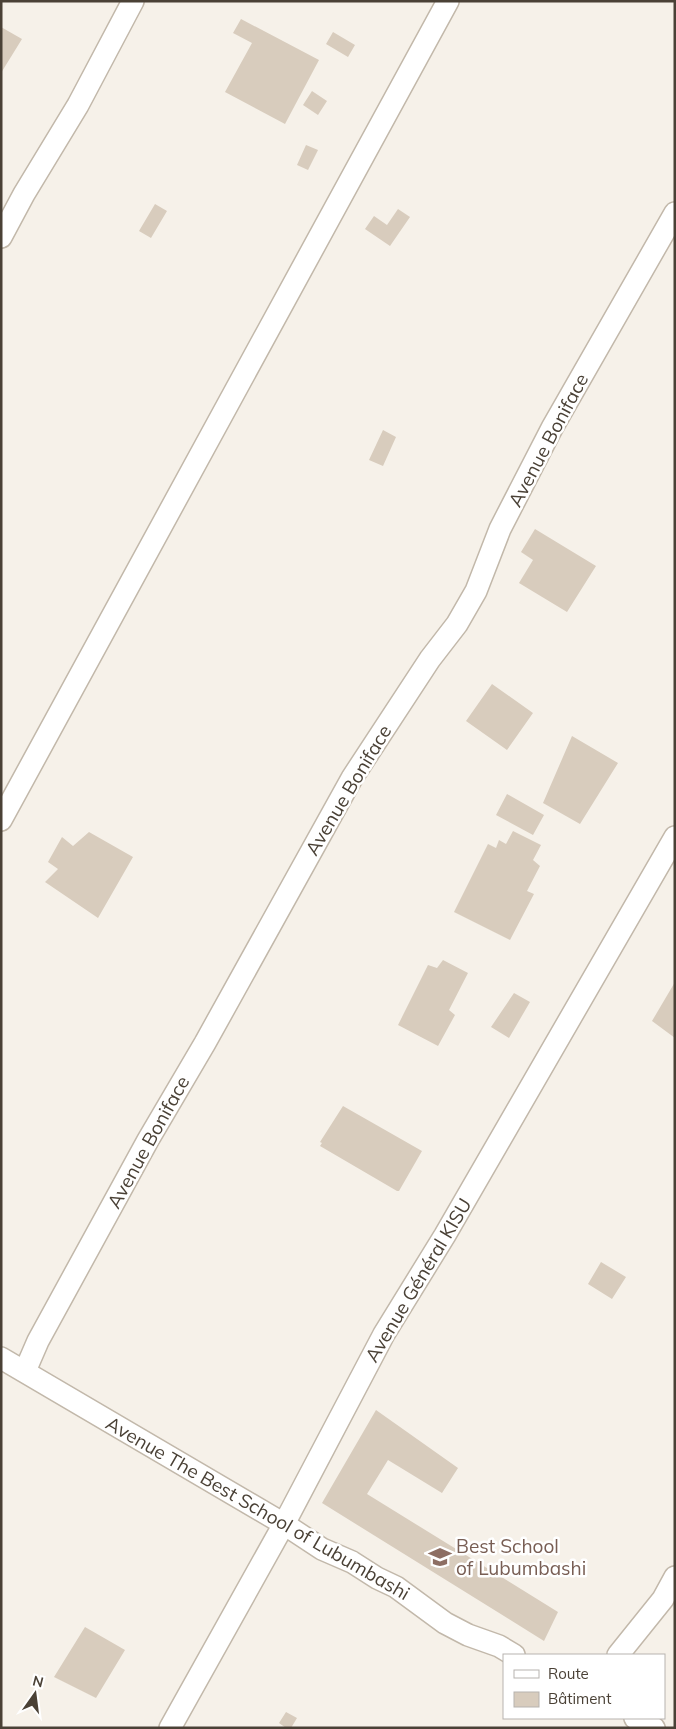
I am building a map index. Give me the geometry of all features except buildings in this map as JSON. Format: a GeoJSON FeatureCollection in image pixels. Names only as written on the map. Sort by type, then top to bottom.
{"type":"FeatureCollection","features":[{"type":"Feature","properties":{"kind":"street"},"geometry":{"type":"LineString","coordinates":[[1,237],[24,194],[78,105],[133,1]]}},
{"type":"Feature","properties":{"kind":"street"},"geometry":{"type":"LineString","coordinates":[[1,820],[448,1]]}},
{"type":"Feature","properties":{"kind":"street","name":"Avenue Boniface"},"geometry":{"type":"LineString","coordinates":[[24,1371],[38,1341],[148,1140],[352,778],[430,659],[457,624],[476,591],[500,529],[552,428],[675,213]]}},
{"type":"Feature","properties":{"kind":"street","name":"Avenue Général KISU"},"geometry":{"type":"LineString","coordinates":[[170,1728],[284,1524],[384,1334],[446,1235],[675,837]]}},
{"type":"Feature","properties":{"kind":"street","name":"Avenue The Best School of Lubumbashi"},"geometry":{"type":"LineString","coordinates":[[1,1358],[284,1524],[322,1549],[352,1562],[377,1578],[396,1587],[445,1623],[468,1635],[499,1646],[512,1654]]}},
{"type":"Feature","properties":{"kind":"street"},"geometry":{"type":"LineString","coordinates":[[619,1654],[663,1598],[675,1577]]}},
{"type":"Feature","properties":{"kind":"street"},"geometry":{"type":"LineString","coordinates":[[637,1719],[654,1728]]}},
{"type":"Feature","properties":{"kind":"place","name":"Best School of Lubumbashi"},"geometry":{"type":"Point","coordinates":[440,1557]}}]}
